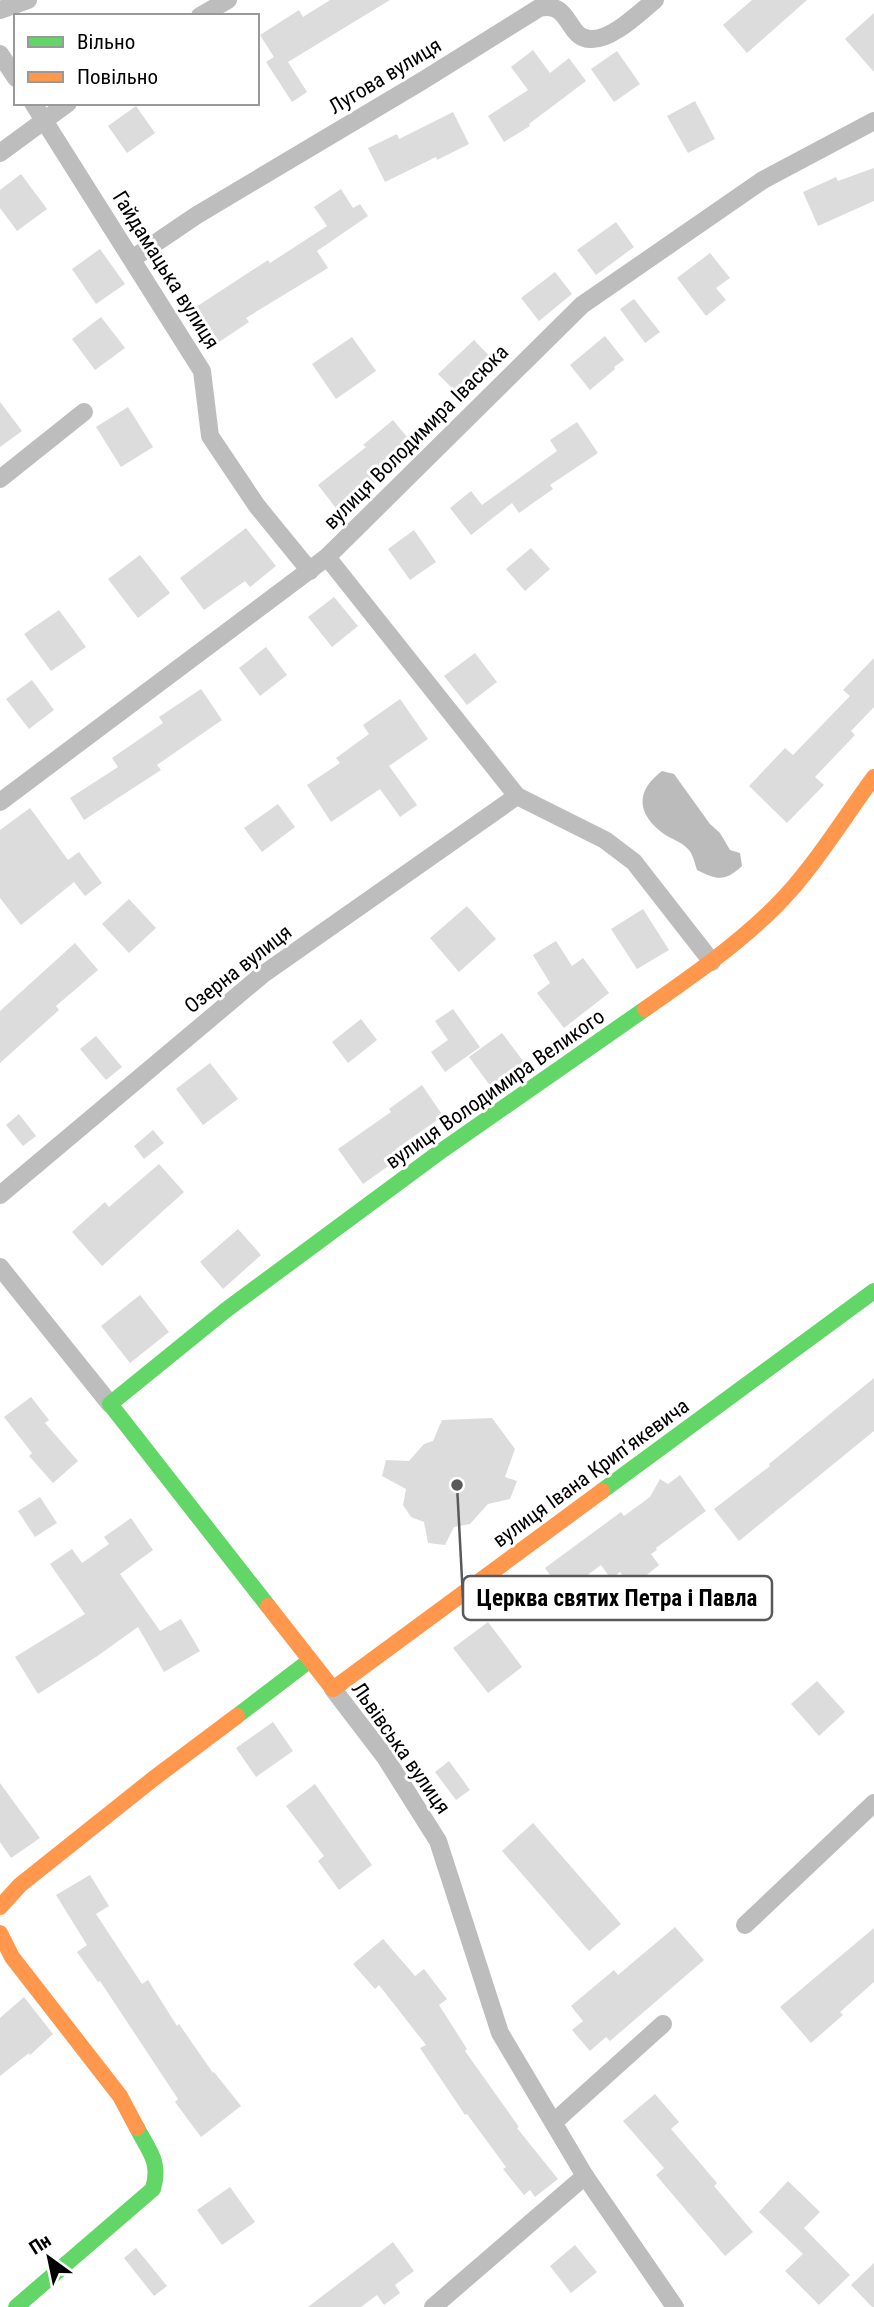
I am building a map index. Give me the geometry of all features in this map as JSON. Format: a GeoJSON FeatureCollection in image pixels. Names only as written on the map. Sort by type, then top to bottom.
{"type":"FeatureCollection","features":[{"type":"Feature","properties":{"kind":"street"},"geometry":{"type":"LineString","coordinates":[[0,10],[28,0]]}},
{"type":"Feature","properties":{"kind":"street"},"geometry":{"type":"LineString","coordinates":[[204,14],[228,0]]}},
{"type":"Feature","properties":{"kind":"street","name":"Лугова вулиця"},"geometry":{"type":"LineString","coordinates":[[132,259],[197,215],[539,8],[548,4],[558,7],[579,35],[591,40],[604,37],[622,27],[656,0]]}},
{"type":"Feature","properties":{"kind":"street"},"geometry":{"type":"LineString","coordinates":[[0,54],[14,75]]}},
{"type":"Feature","properties":{"kind":"street","name":"Гайдамацька вулиця"},"geometry":{"type":"LineString","coordinates":[[34,105],[202,370],[210,436],[257,506],[310,571]]}},
{"type":"Feature","properties":{"kind":"street"},"geometry":{"type":"LineString","coordinates":[[0,153],[65,105]]}},
{"type":"Feature","properties":{"kind":"street","name":"вулиця Володимира Івасюка"},"geometry":{"type":"LineString","coordinates":[[0,802],[327,557],[582,305],[763,180],[874,121]]}},
{"type":"Feature","properties":{"kind":"street"},"geometry":{"type":"LineString","coordinates":[[0,479],[84,412]]}},
{"type":"Feature","properties":{"kind":"street"},"geometry":{"type":"LineString","coordinates":[[327,557],[517,796],[605,841],[634,862],[712,962]]}},
{"type":"Feature","properties":{"kind":"street","name":"вулиця Володимира Великого"},"geometry":{"type":"LineString","coordinates":[[110,1404],[226,1310],[437,1154],[712,962],[776,905],[806,870],[874,777]]}},
{"type":"Feature","properties":{"kind":"street","name":"Озерна вулиця"},"geometry":{"type":"LineString","coordinates":[[0,1195],[262,975],[517,796]]}},
{"type":"Feature","properties":{"kind":"street","name":"Львівська вулиця"},"geometry":{"type":"LineString","coordinates":[[2,1274],[110,1404],[385,1757],[438,1841],[500,2033],[585,2176],[675,2307]]}},
{"type":"Feature","properties":{"kind":"street","name":"вулиця Івана Крипʼякевича"},"geometry":{"type":"LineString","coordinates":[[333,1689],[874,1291]]}},
{"type":"Feature","properties":{"kind":"street"},"geometry":{"type":"LineString","coordinates":[[0,1907],[20,1885],[153,1779],[309,1661]]}},
{"type":"Feature","properties":{"kind":"street"},"geometry":{"type":"LineString","coordinates":[[745,1925],[874,1803]]}},
{"type":"Feature","properties":{"kind":"street"},"geometry":{"type":"LineString","coordinates":[[0,1933],[6,1962],[120,2096],[156,2163],[157,2175],[153,2189],[16,2307]]}},
{"type":"Feature","properties":{"kind":"street"},"geometry":{"type":"LineString","coordinates":[[554,2122],[663,2024]]}},
{"type":"Feature","properties":{"kind":"street"},"geometry":{"type":"LineString","coordinates":[[433,2307],[585,2176]]}},
{"type":"Feature","properties":{"kind":"shaded area"},"geometry":{"type":"Polygon","coordinates":[[[662,771],[674,774],[730,850],[740,853],[742,866],[731,875],[721,878],[697,870],[688,849],[663,833],[646,815],[643,808],[644,792],[662,771]]]}},
{"type":"Feature","properties":{"kind":"building"},"geometry":{"type":"Polygon","coordinates":[[[330,0],[390,0],[288,62],[307,92],[292,102],[266,62],[274,57],[260,35],[299,10],[303,17],[330,0]]]}},
{"type":"Feature","properties":{"kind":"building"},"geometry":{"type":"Polygon","coordinates":[[[752,0],[807,0],[747,53],[723,25],[752,0]]]}},
{"type":"Feature","properties":{"kind":"building"},"geometry":{"type":"Polygon","coordinates":[[[874,13],[874,72],[845,39],[874,13]]]}},
{"type":"Feature","properties":{"kind":"building"},"geometry":{"type":"Polygon","coordinates":[[[533,50],[550,73],[569,58],[586,81],[529,124],[530,126],[504,142],[488,116],[528,90],[511,67],[533,50]]]}},
{"type":"Feature","properties":{"kind":"building"},"geometry":{"type":"Polygon","coordinates":[[[617,51],[640,84],[614,102],[591,69],[617,51]]]}},
{"type":"Feature","properties":{"kind":"building"},"geometry":{"type":"Polygon","coordinates":[[[695,101],[715,139],[688,153],[667,116],[695,101]]]}},
{"type":"Feature","properties":{"kind":"building"},"geometry":{"type":"Polygon","coordinates":[[[136,106],[155,133],[127,153],[108,126],[136,106]]]}},
{"type":"Feature","properties":{"kind":"building"},"geometry":{"type":"Polygon","coordinates":[[[453,112],[469,144],[385,182],[368,148],[397,134],[399,139],[453,112]]]}},
{"type":"Feature","properties":{"kind":"building"},"geometry":{"type":"Polygon","coordinates":[[[874,168],[874,201],[818,226],[803,192],[836,177],[838,181],[874,168]]]}},
{"type":"Feature","properties":{"kind":"building"},"geometry":{"type":"Polygon","coordinates":[[[21,174],[47,209],[17,231],[0,208],[0,190],[21,174]]]}},
{"type":"Feature","properties":{"kind":"building"},"geometry":{"type":"Polygon","coordinates":[[[341,189],[353,208],[360,204],[368,216],[317,251],[328,268],[246,318],[249,322],[219,342],[196,307],[268,260],[270,263],[327,226],[314,207],[341,189]]]}},
{"type":"Feature","properties":{"kind":"building"},"geometry":{"type":"Polygon","coordinates":[[[616,222],[634,247],[596,275],[577,250],[616,222]]]}},
{"type":"Feature","properties":{"kind":"building"},"geometry":{"type":"Polygon","coordinates":[[[100,249],[125,284],[96,304],[72,269],[100,249]]]}},
{"type":"Feature","properties":{"kind":"building"},"geometry":{"type":"Polygon","coordinates":[[[710,253],[730,278],[716,288],[726,300],[706,316],[677,278],[710,253]]]}},
{"type":"Feature","properties":{"kind":"building"},"geometry":{"type":"Polygon","coordinates":[[[555,272],[572,294],[539,321],[521,298],[555,272]]]}},
{"type":"Feature","properties":{"kind":"building"},"geometry":{"type":"Polygon","coordinates":[[[634,299],[660,332],[645,343],[620,309],[634,299]]]}},
{"type":"Feature","properties":{"kind":"building"},"geometry":{"type":"Polygon","coordinates":[[[101,317],[125,348],[95,370],[72,339],[101,317]]]}},
{"type":"Feature","properties":{"kind":"building"},"geometry":{"type":"Polygon","coordinates":[[[605,336],[624,360],[590,390],[570,365],[605,336]]]}},
{"type":"Feature","properties":{"kind":"building"},"geometry":{"type":"Polygon","coordinates":[[[352,337],[376,371],[336,399],[312,364],[352,337]]]}},
{"type":"Feature","properties":{"kind":"building"},"geometry":{"type":"Polygon","coordinates":[[[474,340],[495,362],[460,396],[438,374],[474,340]]]}},
{"type":"Feature","properties":{"kind":"building"},"geometry":{"type":"Polygon","coordinates":[[[0,402],[22,431],[0,447],[0,402]]]}},
{"type":"Feature","properties":{"kind":"building"},"geometry":{"type":"Polygon","coordinates":[[[128,407],[153,447],[121,467],[96,427],[128,407]]]}},
{"type":"Feature","properties":{"kind":"building"},"geometry":{"type":"Polygon","coordinates":[[[393,420],[411,442],[370,477],[375,483],[339,512],[318,485],[366,447],[363,445],[393,420]]]}},
{"type":"Feature","properties":{"kind":"building"},"geometry":{"type":"Polygon","coordinates":[[[577,422],[598,453],[550,485],[553,489],[519,513],[512,503],[471,535],[450,508],[471,491],[482,505],[557,451],[550,440],[577,422]]]}},
{"type":"Feature","properties":{"kind":"building"},"geometry":{"type":"Polygon","coordinates":[[[246,528],[276,566],[250,587],[245,581],[204,610],[180,578],[246,528]]]}},
{"type":"Feature","properties":{"kind":"building"},"geometry":{"type":"Polygon","coordinates":[[[414,530],[436,562],[410,580],[388,549],[414,530]]]}},
{"type":"Feature","properties":{"kind":"building"},"geometry":{"type":"Polygon","coordinates":[[[531,548],[550,569],[525,591],[506,569],[531,548]]]}},
{"type":"Feature","properties":{"kind":"building"},"geometry":{"type":"Polygon","coordinates":[[[140,555],[170,593],[138,618],[108,579],[140,555]]]}},
{"type":"Feature","properties":{"kind":"building"},"geometry":{"type":"Polygon","coordinates":[[[334,597],[358,626],[332,647],[308,617],[334,597]]]}},
{"type":"Feature","properties":{"kind":"building"},"geometry":{"type":"Polygon","coordinates":[[[59,610],[86,647],[51,671],[24,634],[59,610]]]}},
{"type":"Feature","properties":{"kind":"building"},"geometry":{"type":"Polygon","coordinates":[[[266,647],[287,675],[260,696],[239,668],[266,647]]]}},
{"type":"Feature","properties":{"kind":"building"},"geometry":{"type":"Polygon","coordinates":[[[475,653],[497,682],[467,705],[444,676],[475,653]]]}},
{"type":"Feature","properties":{"kind":"building"},"geometry":{"type":"Polygon","coordinates":[[[874,658],[874,707],[851,731],[855,735],[815,777],[824,785],[787,823],[749,786],[785,748],[793,755],[850,696],[843,690],[874,658]]]}},
{"type":"Feature","properties":{"kind":"building"},"geometry":{"type":"Polygon","coordinates":[[[32,680],[54,710],[29,729],[6,699],[32,680]]]}},
{"type":"Feature","properties":{"kind":"building"},"geometry":{"type":"Polygon","coordinates":[[[201,689],[222,720],[157,765],[161,770],[84,820],[70,798],[118,767],[112,758],[163,723],[159,717],[201,689]]]}},
{"type":"Feature","properties":{"kind":"building"},"geometry":{"type":"Polygon","coordinates":[[[400,699],[428,739],[389,766],[417,805],[400,817],[380,789],[331,822],[307,785],[340,763],[336,758],[369,734],[363,725],[400,699]]]}},
{"type":"Feature","properties":{"kind":"building"},"geometry":{"type":"Polygon","coordinates":[[[278,804],[295,827],[262,852],[244,828],[278,804]]]}},
{"type":"Feature","properties":{"kind":"building"},"geometry":{"type":"Polygon","coordinates":[[[30,808],[68,860],[79,852],[102,883],[85,896],[74,882],[21,925],[0,898],[0,830],[30,808]]]}},
{"type":"Feature","properties":{"kind":"building"},"geometry":{"type":"Polygon","coordinates":[[[129,899],[156,928],[129,953],[102,924],[129,899]]]}},
{"type":"Feature","properties":{"kind":"building"},"geometry":{"type":"Polygon","coordinates":[[[467,906],[496,939],[459,972],[430,938],[467,906]]]}},
{"type":"Feature","properties":{"kind":"building"},"geometry":{"type":"Polygon","coordinates":[[[643,909],[669,950],[637,969],[611,929],[643,909]]]}},
{"type":"Feature","properties":{"kind":"building"},"geometry":{"type":"Polygon","coordinates":[[[556,941],[572,966],[583,958],[609,993],[564,1028],[537,993],[550,983],[533,955],[556,941]]]}},
{"type":"Feature","properties":{"kind":"building"},"geometry":{"type":"Polygon","coordinates":[[[75,943],[98,970],[56,1006],[59,1010],[0,1063],[0,1011],[75,943]]]}},
{"type":"Feature","properties":{"kind":"building"},"geometry":{"type":"Polygon","coordinates":[[[453,1009],[480,1047],[445,1072],[431,1052],[448,1040],[435,1021],[453,1009]]]}},
{"type":"Feature","properties":{"kind":"building"},"geometry":{"type":"Polygon","coordinates":[[[361,1019],[377,1040],[348,1063],[332,1042],[361,1019]]]}},
{"type":"Feature","properties":{"kind":"building"},"geometry":{"type":"Polygon","coordinates":[[[502,1033],[527,1066],[494,1091],[469,1057],[502,1033]]]}},
{"type":"Feature","properties":{"kind":"building"},"geometry":{"type":"Polygon","coordinates":[[[96,1036],[122,1067],[106,1080],[80,1049],[96,1036]]]}},
{"type":"Feature","properties":{"kind":"building"},"geometry":{"type":"Polygon","coordinates":[[[210,1063],[238,1099],[203,1125],[176,1089],[210,1063]]]}},
{"type":"Feature","properties":{"kind":"building"},"geometry":{"type":"Polygon","coordinates":[[[422,1085],[443,1116],[396,1149],[401,1157],[363,1184],[338,1149],[391,1112],[389,1109],[422,1085]]]}},
{"type":"Feature","properties":{"kind":"building"},"geometry":{"type":"Polygon","coordinates":[[[19,1114],[36,1136],[23,1146],[6,1125],[19,1114]]]}},
{"type":"Feature","properties":{"kind":"building"},"geometry":{"type":"Polygon","coordinates":[[[153,1130],[164,1143],[144,1159],[134,1146],[153,1130]]]}},
{"type":"Feature","properties":{"kind":"building"},"geometry":{"type":"Polygon","coordinates":[[[159,1164],[184,1192],[102,1266],[72,1232],[105,1202],[109,1207],[159,1164]]]}},
{"type":"Feature","properties":{"kind":"building"},"geometry":{"type":"Polygon","coordinates":[[[238,1229],[261,1255],[223,1289],[200,1262],[238,1229]]]}},
{"type":"Feature","properties":{"kind":"building"},"geometry":{"type":"Polygon","coordinates":[[[140,1295],[169,1332],[130,1363],[101,1326],[140,1295]]]}},
{"type":"Feature","properties":{"kind":"building"},"geometry":{"type":"Polygon","coordinates":[[[874,1378],[874,1431],[739,1541],[714,1509],[770,1466],[769,1464],[874,1378]]]}},
{"type":"Feature","properties":{"kind":"building"},"geometry":{"type":"Polygon","coordinates":[[[31,1397],[49,1420],[45,1423],[78,1461],[53,1483],[29,1456],[32,1453],[4,1417],[31,1397]]]}},
{"type":"Feature","properties":{"kind":"building"},"geometry":{"type":"Polygon","coordinates":[[[492,1418],[515,1449],[505,1477],[517,1481],[510,1499],[488,1504],[470,1524],[454,1527],[445,1545],[428,1543],[424,1522],[411,1517],[403,1505],[406,1489],[382,1476],[386,1460],[409,1461],[424,1444],[433,1441],[442,1420],[492,1418]]]}},
{"type":"Feature","properties":{"kind":"building"},"geometry":{"type":"Polygon","coordinates":[[[680,1475],[706,1511],[656,1548],[651,1554],[659,1565],[632,1587],[620,1572],[611,1579],[601,1565],[563,1593],[545,1568],[621,1512],[624,1516],[650,1497],[660,1479],[668,1484],[680,1475]]]}},
{"type":"Feature","properties":{"kind":"building"},"geometry":{"type":"Polygon","coordinates":[[[40,1497],[57,1523],[35,1537],[18,1511],[40,1497]]]}},
{"type":"Feature","properties":{"kind":"building"},"geometry":{"type":"Polygon","coordinates":[[[131,1518],[153,1550],[120,1574],[160,1631],[181,1619],[200,1651],[164,1672],[138,1627],[38,1694],[15,1657],[85,1614],[50,1564],[72,1549],[82,1563],[109,1544],[104,1537],[131,1518]]]}},
{"type":"Feature","properties":{"kind":"building"},"geometry":{"type":"Polygon","coordinates":[[[488,1622],[522,1667],[488,1693],[453,1648],[488,1622]]]}},
{"type":"Feature","properties":{"kind":"building"},"geometry":{"type":"Polygon","coordinates":[[[817,1681],[845,1712],[819,1736],[791,1704],[817,1681]]]}},
{"type":"Feature","properties":{"kind":"building"},"geometry":{"type":"Polygon","coordinates":[[[273,1722],[293,1751],[256,1777],[236,1748],[273,1722]]]}},
{"type":"Feature","properties":{"kind":"building"},"geometry":{"type":"Polygon","coordinates":[[[449,1761],[470,1790],[456,1800],[435,1772],[449,1761]]]}},
{"type":"Feature","properties":{"kind":"building"},"geometry":{"type":"Polygon","coordinates":[[[0,1783],[40,1838],[11,1858],[0,1842],[0,1783]]]}},
{"type":"Feature","properties":{"kind":"building"},"geometry":{"type":"Polygon","coordinates":[[[315,1784],[372,1865],[339,1890],[318,1861],[324,1856],[286,1806],[315,1784]]]}},
{"type":"Feature","properties":{"kind":"building"},"geometry":{"type":"Polygon","coordinates":[[[533,1823],[621,1924],[589,1951],[502,1851],[533,1823]]]}},
{"type":"Feature","properties":{"kind":"building"},"geometry":{"type":"Polygon","coordinates":[[[90,1875],[109,1906],[96,1914],[142,1984],[148,1980],[177,2026],[179,2024],[213,2073],[241,2106],[201,2137],[175,2102],[178,2099],[100,1981],[98,1982],[77,1952],[87,1945],[56,1895],[90,1875]]]}},
{"type":"Feature","properties":{"kind":"building"},"geometry":{"type":"Polygon","coordinates":[[[675,1927],[704,1960],[610,2041],[606,2037],[590,2051],[572,2030],[583,2021],[571,2006],[614,1970],[618,1975],[675,1927]]]}},
{"type":"Feature","properties":{"kind":"building"},"geometry":{"type":"Polygon","coordinates":[[[874,1928],[874,1982],[840,2012],[843,2015],[811,2043],[780,2007],[874,1928]]]}},
{"type":"Feature","properties":{"kind":"building"},"geometry":{"type":"Polygon","coordinates":[[[383,1939],[415,1976],[424,1969],[447,1999],[439,2005],[467,2049],[465,2051],[519,2127],[517,2128],[558,2179],[535,2197],[530,2190],[524,2195],[503,2169],[506,2167],[467,2114],[465,2115],[420,2048],[426,2045],[379,1985],[375,1989],[353,1964],[383,1939]]]}},
{"type":"Feature","properties":{"kind":"building"},"geometry":{"type":"Polygon","coordinates":[[[24,1997],[53,2034],[30,2055],[29,2053],[0,2076],[0,2018],[24,1997]]]}},
{"type":"Feature","properties":{"kind":"building"},"geometry":{"type":"Polygon","coordinates":[[[655,2094],[679,2122],[671,2129],[717,2183],[714,2186],[753,2232],[725,2256],[656,2175],[664,2168],[623,2121],[655,2094]]]}},
{"type":"Feature","properties":{"kind":"building"},"geometry":{"type":"Polygon","coordinates":[[[788,2181],[820,2212],[804,2228],[850,2275],[819,2305],[785,2271],[803,2254],[759,2212],[788,2181]]]}},
{"type":"Feature","properties":{"kind":"building"},"geometry":{"type":"Polygon","coordinates":[[[230,2187],[255,2222],[222,2245],[197,2210],[230,2187]]]}},
{"type":"Feature","properties":{"kind":"building"},"geometry":{"type":"Polygon","coordinates":[[[393,2242],[414,2271],[395,2285],[400,2293],[384,2305],[377,2295],[361,2307],[308,2307],[393,2242]]]}},
{"type":"Feature","properties":{"kind":"building"},"geometry":{"type":"Polygon","coordinates":[[[575,2245],[597,2272],[571,2293],[550,2266],[575,2245]]]}},
{"type":"Feature","properties":{"kind":"building"},"geometry":{"type":"Polygon","coordinates":[[[136,2248],[167,2286],[154,2296],[124,2258],[136,2248]]]}},
{"type":"Feature","properties":{"kind":"building"},"geometry":{"type":"Polygon","coordinates":[[[874,2263],[874,2307],[872,2307],[851,2285],[874,2263]]]}},
{"type":"Feature","properties":{"kind":"traffic: fast"},"geometry":{"type":"LineString","coordinates":[[268,1606],[110,1404],[226,1310],[437,1154],[645,1009]]}},
{"type":"Feature","properties":{"kind":"traffic: fast"},"geometry":{"type":"LineString","coordinates":[[602,1491],[874,1291]]}},
{"type":"Feature","properties":{"kind":"traffic: fast"},"geometry":{"type":"LineString","coordinates":[[237,1716],[309,1661]]}},
{"type":"Feature","properties":{"kind":"traffic: fast"},"geometry":{"type":"LineString","coordinates":[[16,2307],[153,2189],[155,2164],[137,2128]]}},
{"type":"Feature","properties":{"kind":"traffic: slow"},"geometry":{"type":"LineString","coordinates":[[645,1009],[730,947],[790,892],[874,777]]}},
{"type":"Feature","properties":{"kind":"traffic: slow"},"geometry":{"type":"LineString","coordinates":[[268,1606],[333,1689],[602,1491]]}},
{"type":"Feature","properties":{"kind":"traffic: slow"},"geometry":{"type":"LineString","coordinates":[[0,1907],[20,1885],[237,1716]]}},
{"type":"Feature","properties":{"kind":"traffic: slow"},"geometry":{"type":"LineString","coordinates":[[0,1933],[12,1957],[120,2096],[137,2128]]}},
{"type":"Feature","properties":{"kind":"place","name":"Церква святих Петра і Павла"},"geometry":{"type":"Point","coordinates":[457,1485]}}]}
